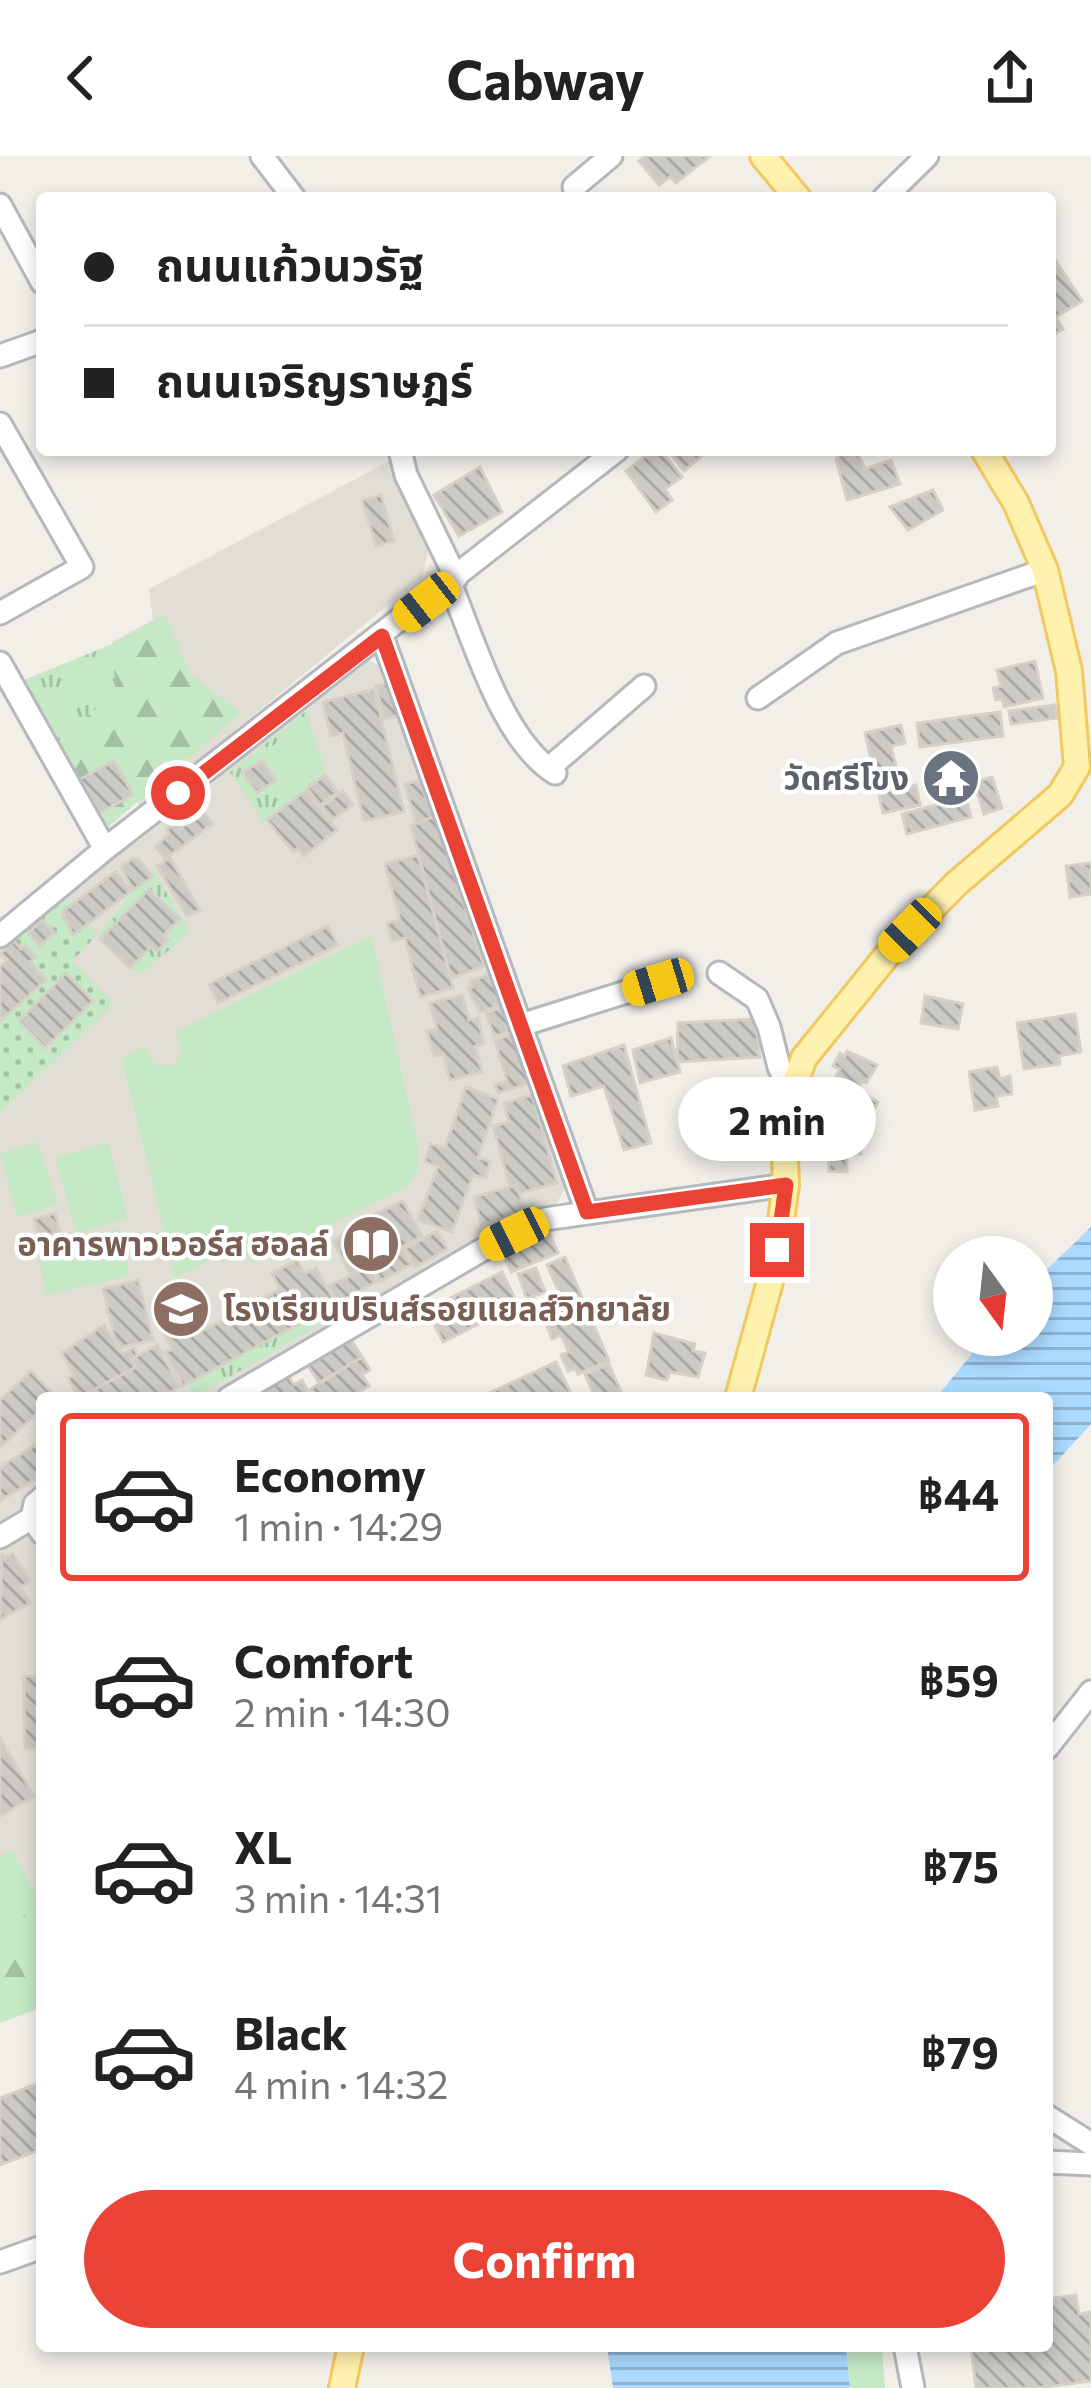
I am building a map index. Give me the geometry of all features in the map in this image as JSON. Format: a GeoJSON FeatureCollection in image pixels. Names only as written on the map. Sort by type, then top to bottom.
{"type":"FeatureCollection","features":[{"type":"Feature","properties":{"kind":"main road"},"geometry":{"type":"LineString","coordinates":[[763,156],[793,192]]}},
{"type":"Feature","properties":{"kind":"main road"},"geometry":{"type":"LineString","coordinates":[[740,1392],[774,1268],[786,1185],[784,1135],[804,1058],[893,948],[956,884],[1060,795],[1084,767],[1069,671],[1045,570],[1016,503],[988,456]]}},
{"type":"Feature","properties":{"kind":"main road"},"geometry":{"type":"LineString","coordinates":[[343,2388],[350,2352]]}},
{"type":"Feature","properties":{"kind":"street"},"geometry":{"type":"LineString","coordinates":[[262,156],[289,192]]}},
{"type":"Feature","properties":{"kind":"street"},"geometry":{"type":"LineString","coordinates":[[574,187],[611,156]]}},
{"type":"Feature","properties":{"kind":"street"},"geometry":{"type":"LineString","coordinates":[[890,192],[927,156]]}},
{"type":"Feature","properties":{"kind":"street"},"geometry":{"type":"LineString","coordinates":[[0,205],[36,270]]}},
{"type":"Feature","properties":{"kind":"street"},"geometry":{"type":"LineString","coordinates":[[0,356],[36,343]]}},
{"type":"Feature","properties":{"kind":"street"},"geometry":{"type":"LineString","coordinates":[[0,424],[82,567],[0,613]]}},
{"type":"Feature","properties":{"kind":"street"},"geometry":{"type":"LineString","coordinates":[[401,456],[453,580],[480,668],[534,760],[552,771],[644,686]]}},
{"type":"Feature","properties":{"kind":"street"},"geometry":{"type":"LineString","coordinates":[[0,936],[609,456]]}},
{"type":"Feature","properties":{"kind":"street"},"geometry":{"type":"LineString","coordinates":[[758,698],[837,643],[1045,570]]}},
{"type":"Feature","properties":{"kind":"street"},"geometry":{"type":"LineString","coordinates":[[382,636],[587,1212]]}},
{"type":"Feature","properties":{"kind":"street"},"geometry":{"type":"LineString","coordinates":[[0,663],[105,849]]}},
{"type":"Feature","properties":{"kind":"street"},"geometry":{"type":"LineString","coordinates":[[719,973],[757,999],[792,1091]]}},
{"type":"Feature","properties":{"kind":"street"},"geometry":{"type":"LineString","coordinates":[[521,1025],[658,982]]}},
{"type":"Feature","properties":{"kind":"street"},"geometry":{"type":"LineString","coordinates":[[239,1392],[482,1250],[545,1219],[786,1185]]}},
{"type":"Feature","properties":{"kind":"street"},"geometry":{"type":"LineString","coordinates":[[0,1537],[36,1518]]}},
{"type":"Feature","properties":{"kind":"street"},"geometry":{"type":"LineString","coordinates":[[1053,1740],[1091,1692]]}},
{"type":"Feature","properties":{"kind":"street"},"geometry":{"type":"LineString","coordinates":[[1053,2120],[1091,2144]]}},
{"type":"Feature","properties":{"kind":"street"},"geometry":{"type":"LineString","coordinates":[[1053,2162],[1091,2164]]}},
{"type":"Feature","properties":{"kind":"street"},"geometry":{"type":"LineString","coordinates":[[0,2262],[36,2249]]}},
{"type":"Feature","properties":{"kind":"street"},"geometry":{"type":"LineString","coordinates":[[905,2352],[913,2388]]}},
{"type":"Feature","properties":{"kind":"shaded area"},"geometry":{"type":"Polygon","coordinates":[[[393,459],[429,547],[422,577],[139,809],[112,642],[153,620],[149,589],[393,459]]]}},
{"type":"Feature","properties":{"kind":"shaded area","name":"โรงเรียนปรินส์รอยแยลส์วิทยาลัย"},"geometry":{"type":"Polygon","coordinates":[[[368,660],[385,669],[571,1176],[556,1205],[515,1221],[218,1392],[36,1392],[36,2009],[0,2023],[0,949],[368,660]]]}},
{"type":"Feature","properties":{"kind":"green space"},"geometry":{"type":"Polygon","coordinates":[[[165,615],[190,674],[241,713],[100,834],[55,744],[117,691],[110,645],[165,615]]]}},
{"type":"Feature","properties":{"kind":"green space"},"geometry":{"type":"Polygon","coordinates":[[[110,645],[117,691],[55,744],[19,682],[110,645]]]}},
{"type":"Feature","properties":{"kind":"green space"},"geometry":{"type":"Polygon","coordinates":[[[306,711],[308,718],[265,752],[292,789],[324,766],[325,775],[264,822],[230,772],[306,711]]]}},
{"type":"Feature","properties":{"kind":"green space"},"geometry":{"type":"Polygon","coordinates":[[[308,718],[324,766],[293,789],[265,752],[308,718]]]}},
{"type":"Feature","properties":{"kind":"green space"},"geometry":{"type":"Polygon","coordinates":[[[153,870],[190,932],[140,975],[98,934],[153,870]]]}},
{"type":"Feature","properties":{"kind":"green space"},"geometry":{"type":"Polygon","coordinates":[[[67,899],[98,934],[72,961],[114,1004],[0,1113],[0,1018],[43,978],[13,940],[67,899]]]}},
{"type":"Feature","properties":{"kind":"green space"},"geometry":{"type":"Polygon","coordinates":[[[371,936],[419,1150],[417,1174],[407,1186],[251,1264],[240,1245],[175,1278],[122,1058],[145,1047],[155,1065],[174,1065],[181,1053],[176,1032],[371,936]]]}},
{"type":"Feature","properties":{"kind":"green space"},"geometry":{"type":"Polygon","coordinates":[[[37,1142],[58,1204],[17,1217],[0,1154],[37,1142]]]}},
{"type":"Feature","properties":{"kind":"green space"},"geometry":{"type":"Polygon","coordinates":[[[108,1143],[128,1218],[76,1233],[55,1157],[108,1143]]]}},
{"type":"Feature","properties":{"kind":"green space"},"geometry":{"type":"Polygon","coordinates":[[[118,1229],[129,1276],[47,1295],[36,1248],[118,1229]]]}},
{"type":"Feature","properties":{"kind":"green space"},"geometry":{"type":"Polygon","coordinates":[[[336,1304],[341,1312],[204,1392],[192,1392],[187,1384],[336,1304]]]}},
{"type":"Feature","properties":{"kind":"green space"},"geometry":{"type":"Polygon","coordinates":[[[12,1850],[36,1895],[36,1906],[0,1934],[0,1857],[12,1850]]]}},
{"type":"Feature","properties":{"kind":"green space"},"geometry":{"type":"Polygon","coordinates":[[[36,1907],[36,2009],[0,2023],[0,1934],[36,1907]]]}},
{"type":"Feature","properties":{"kind":"green space"},"geometry":{"type":"Polygon","coordinates":[[[847,2352],[882,2352],[885,2388],[850,2388],[847,2352]]]}},
{"type":"Feature","properties":{"kind":"water"},"geometry":{"type":"Polygon","coordinates":[[[1091,1227],[1091,1424],[1053,1465],[1053,1392],[941,1392],[970,1356],[1053,1356],[1053,1264],[1091,1227]]]}},
{"type":"Feature","properties":{"kind":"water"},"geometry":{"type":"Polygon","coordinates":[[[608,2352],[847,2352],[850,2388],[613,2388],[608,2352]]]}},
{"type":"Feature","properties":{"kind":"building"},"geometry":{"type":"Polygon","coordinates":[[[646,156],[710,156],[676,183],[670,177],[659,185],[639,161],[646,156]]]}},
{"type":"Feature","properties":{"kind":"building"},"geometry":{"type":"Polygon","coordinates":[[[1056,261],[1082,301],[1056,317],[1056,261]]]}},
{"type":"Feature","properties":{"kind":"building"},"geometry":{"type":"Polygon","coordinates":[[[645,456],[666,456],[682,477],[665,489],[672,500],[656,512],[626,471],[645,456]]]}},
{"type":"Feature","properties":{"kind":"building"},"geometry":{"type":"Polygon","coordinates":[[[673,456],[702,456],[684,471],[673,456]]]}},
{"type":"Feature","properties":{"kind":"building"},"geometry":{"type":"Polygon","coordinates":[[[860,456],[865,469],[891,460],[900,484],[847,500],[836,459],[860,456]]]}},
{"type":"Feature","properties":{"kind":"building"},"geometry":{"type":"Polygon","coordinates":[[[480,467],[502,512],[459,536],[434,495],[480,467]]]}},
{"type":"Feature","properties":{"kind":"building"},"geometry":{"type":"Polygon","coordinates":[[[933,490],[943,510],[908,530],[890,507],[933,490]]]}},
{"type":"Feature","properties":{"kind":"building"},"geometry":{"type":"Polygon","coordinates":[[[381,495],[394,541],[376,546],[362,500],[381,495]]]}},
{"type":"Feature","properties":{"kind":"building"},"geometry":{"type":"Polygon","coordinates":[[[1035,661],[1043,698],[1004,707],[993,688],[1001,686],[997,670],[1035,661]]]}},
{"type":"Feature","properties":{"kind":"building"},"geometry":{"type":"Polygon","coordinates":[[[389,683],[398,716],[384,719],[376,686],[389,683]]]}},
{"type":"Feature","properties":{"kind":"building"},"geometry":{"type":"Polygon","coordinates":[[[374,689],[404,812],[364,821],[343,733],[331,736],[323,702],[374,689]]]}},
{"type":"Feature","properties":{"kind":"building"},"geometry":{"type":"Polygon","coordinates":[[[1055,705],[1057,718],[1011,724],[1009,711],[1055,705]]]}},
{"type":"Feature","properties":{"kind":"building"},"geometry":{"type":"Polygon","coordinates":[[[1000,712],[1003,736],[920,747],[917,723],[1000,712]]]}},
{"type":"Feature","properties":{"kind":"building"},"geometry":{"type":"Polygon","coordinates":[[[901,725],[905,743],[891,746],[901,788],[916,785],[920,805],[883,813],[865,733],[901,725]]]}},
{"type":"Feature","properties":{"kind":"building"},"geometry":{"type":"Polygon","coordinates":[[[262,760],[276,780],[257,793],[242,773],[262,760]]]}},
{"type":"Feature","properties":{"kind":"building"},"geometry":{"type":"Polygon","coordinates":[[[114,761],[133,795],[99,813],[80,779],[114,761]]]}},
{"type":"Feature","properties":{"kind":"building"},"geometry":{"type":"Polygon","coordinates":[[[325,775],[338,792],[320,805],[307,788],[325,775]]]}},
{"type":"Feature","properties":{"kind":"building"},"geometry":{"type":"Polygon","coordinates":[[[992,777],[1002,808],[984,814],[974,782],[992,777]]]}},
{"type":"Feature","properties":{"kind":"building"},"geometry":{"type":"Polygon","coordinates":[[[419,780],[433,817],[416,824],[405,784],[419,780]]]}},
{"type":"Feature","properties":{"kind":"building"},"geometry":{"type":"Polygon","coordinates":[[[306,790],[337,830],[304,856],[298,848],[293,852],[267,820],[306,790]]]}},
{"type":"Feature","properties":{"kind":"building"},"geometry":{"type":"Polygon","coordinates":[[[343,791],[353,805],[331,820],[322,806],[343,791]]]}},
{"type":"Feature","properties":{"kind":"building"},"geometry":{"type":"Polygon","coordinates":[[[966,797],[971,817],[907,834],[902,814],[966,797]]]}},
{"type":"Feature","properties":{"kind":"building"},"geometry":{"type":"Polygon","coordinates":[[[203,811],[212,824],[165,859],[156,847],[169,833],[167,829],[176,822],[181,828],[203,811]]]}},
{"type":"Feature","properties":{"kind":"building"},"geometry":{"type":"Polygon","coordinates":[[[435,816],[484,966],[451,978],[411,826],[435,816]]]}},
{"type":"Feature","properties":{"kind":"building"},"geometry":{"type":"Polygon","coordinates":[[[418,855],[453,988],[420,997],[405,938],[392,941],[387,923],[400,920],[385,864],[418,855]]]}},
{"type":"Feature","properties":{"kind":"building"},"geometry":{"type":"Polygon","coordinates":[[[133,858],[152,877],[133,890],[121,867],[133,858]]]}},
{"type":"Feature","properties":{"kind":"building"},"geometry":{"type":"Polygon","coordinates":[[[170,858],[200,910],[187,916],[157,866],[170,858]]]}},
{"type":"Feature","properties":{"kind":"building"},"geometry":{"type":"Polygon","coordinates":[[[1091,863],[1091,894],[1070,897],[1066,866],[1091,863]]]}},
{"type":"Feature","properties":{"kind":"building"},"geometry":{"type":"Polygon","coordinates":[[[116,871],[131,891],[73,935],[62,912],[116,871]]]}},
{"type":"Feature","properties":{"kind":"building"},"geometry":{"type":"Polygon","coordinates":[[[149,889],[180,919],[163,936],[168,940],[157,951],[152,946],[130,968],[100,939],[149,889]]]}},
{"type":"Feature","properties":{"kind":"building"},"geometry":{"type":"Polygon","coordinates":[[[42,920],[55,933],[40,946],[28,933],[42,920]]]}},
{"type":"Feature","properties":{"kind":"building"},"geometry":{"type":"Polygon","coordinates":[[[328,926],[338,945],[218,1003],[209,984],[328,926]]]}},
{"type":"Feature","properties":{"kind":"building"},"geometry":{"type":"Polygon","coordinates":[[[14,941],[36,957],[30,962],[46,980],[0,1021],[0,967],[7,960],[1,953],[14,941]]]}},
{"type":"Feature","properties":{"kind":"building"},"geometry":{"type":"Polygon","coordinates":[[[66,973],[93,1001],[45,1048],[19,1021],[66,973]]]}},
{"type":"Feature","properties":{"kind":"building"},"geometry":{"type":"Polygon","coordinates":[[[491,974],[502,1005],[480,1012],[468,988],[470,981],[491,974]]]}},
{"type":"Feature","properties":{"kind":"building"},"geometry":{"type":"Polygon","coordinates":[[[462,995],[469,1020],[478,1018],[484,1044],[475,1046],[482,1072],[450,1080],[443,1054],[434,1056],[427,1031],[437,1029],[430,1003],[462,995]]]}},
{"type":"Feature","properties":{"kind":"building"},"geometry":{"type":"Polygon","coordinates":[[[925,996],[963,1004],[958,1029],[921,1023],[925,996]]]}},
{"type":"Feature","properties":{"kind":"building"},"geometry":{"type":"Polygon","coordinates":[[[503,1007],[511,1031],[494,1036],[486,1013],[503,1007]]]}},
{"type":"Feature","properties":{"kind":"building"},"geometry":{"type":"Polygon","coordinates":[[[1075,1014],[1081,1052],[1059,1056],[1060,1064],[1024,1069],[1017,1023],[1075,1014]]]}},
{"type":"Feature","properties":{"kind":"building"},"geometry":{"type":"Polygon","coordinates":[[[755,1019],[760,1057],[677,1062],[678,1023],[755,1019]]]}},
{"type":"Feature","properties":{"kind":"building"},"geometry":{"type":"Polygon","coordinates":[[[516,1033],[531,1083],[498,1093],[495,1085],[507,1081],[495,1040],[516,1033]]]}},
{"type":"Feature","properties":{"kind":"building"},"geometry":{"type":"Polygon","coordinates":[[[671,1038],[680,1072],[640,1083],[633,1050],[671,1038]]]}},
{"type":"Feature","properties":{"kind":"building"},"geometry":{"type":"Polygon","coordinates":[[[624,1045],[651,1143],[624,1150],[604,1086],[571,1096],[563,1066],[624,1045]]]}},
{"type":"Feature","properties":{"kind":"building"},"geometry":{"type":"Polygon","coordinates":[[[847,1051],[877,1065],[859,1087],[836,1076],[840,1069],[833,1066],[840,1053],[845,1056],[847,1051]]]}},
{"type":"Feature","properties":{"kind":"building"},"geometry":{"type":"Polygon","coordinates":[[[997,1067],[1000,1079],[1010,1076],[1012,1094],[996,1096],[998,1106],[975,1110],[969,1072],[997,1067]]]}},
{"type":"Feature","properties":{"kind":"building"},"geometry":{"type":"Polygon","coordinates":[[[843,1083],[878,1102],[868,1121],[837,1107],[843,1097],[836,1092],[843,1083]]]}},
{"type":"Feature","properties":{"kind":"building"},"geometry":{"type":"Polygon","coordinates":[[[466,1087],[498,1099],[478,1158],[490,1161],[486,1178],[473,1175],[452,1232],[418,1220],[438,1166],[425,1162],[430,1144],[445,1148],[466,1087]]]}},
{"type":"Feature","properties":{"kind":"building"},"geometry":{"type":"Polygon","coordinates":[[[532,1095],[557,1183],[519,1193],[516,1185],[510,1187],[493,1126],[509,1122],[504,1103],[532,1095]]]}},
{"type":"Feature","properties":{"kind":"building"},"geometry":{"type":"Polygon","coordinates":[[[829,1130],[861,1131],[861,1154],[847,1154],[847,1172],[829,1171],[829,1130]]]}},
{"type":"Feature","properties":{"kind":"building"},"geometry":{"type":"Polygon","coordinates":[[[516,1185],[526,1212],[481,1225],[474,1197],[516,1185]]]}},
{"type":"Feature","properties":{"kind":"building","name":"อาคารพาวเวอร์ส ฮอลล์"},"geometry":{"type":"Polygon","coordinates":[[[403,1201],[422,1236],[402,1247],[412,1264],[381,1281],[372,1264],[351,1275],[333,1241],[356,1228],[354,1224],[403,1201]]]}},
{"type":"Feature","properties":{"kind":"building"},"geometry":{"type":"Polygon","coordinates":[[[55,1213],[60,1232],[39,1237],[34,1219],[55,1213]]]}},
{"type":"Feature","properties":{"kind":"building"},"geometry":{"type":"Polygon","coordinates":[[[437,1231],[447,1249],[415,1267],[405,1249],[437,1231]]]}},
{"type":"Feature","properties":{"kind":"building"},"geometry":{"type":"Polygon","coordinates":[[[550,1234],[558,1253],[511,1272],[503,1253],[550,1234]]]}},
{"type":"Feature","properties":{"kind":"building"},"geometry":{"type":"Polygon","coordinates":[[[565,1257],[609,1361],[578,1374],[575,1368],[568,1371],[561,1355],[569,1352],[561,1335],[552,1339],[545,1321],[554,1317],[547,1301],[560,1295],[547,1265],[565,1257]]]}},
{"type":"Feature","properties":{"kind":"building"},"geometry":{"type":"Polygon","coordinates":[[[297,1260],[305,1274],[316,1268],[336,1304],[183,1386],[165,1352],[172,1349],[163,1331],[187,1319],[195,1335],[280,1289],[272,1273],[297,1260]]]}},
{"type":"Feature","properties":{"kind":"building"},"geometry":{"type":"Polygon","coordinates":[[[370,1267],[378,1281],[338,1303],[328,1286],[370,1267]]]}},
{"type":"Feature","properties":{"kind":"building"},"geometry":{"type":"Polygon","coordinates":[[[536,1268],[545,1292],[527,1299],[518,1274],[536,1268]]]}},
{"type":"Feature","properties":{"kind":"building"},"geometry":{"type":"Polygon","coordinates":[[[502,1272],[518,1304],[443,1342],[427,1310],[502,1272]]]}},
{"type":"Feature","properties":{"kind":"building"},"geometry":{"type":"Polygon","coordinates":[[[138,1280],[153,1340],[117,1348],[103,1289],[138,1280]]]}},
{"type":"Feature","properties":{"kind":"building"},"geometry":{"type":"Polygon","coordinates":[[[104,1325],[123,1354],[134,1348],[138,1355],[131,1359],[136,1367],[89,1392],[75,1392],[68,1378],[74,1375],[62,1353],[104,1325]]]}},
{"type":"Feature","properties":{"kind":"building"},"geometry":{"type":"Polygon","coordinates":[[[654,1333],[695,1344],[693,1351],[705,1353],[698,1377],[670,1372],[667,1380],[646,1375],[654,1333]]]}},
{"type":"Feature","properties":{"kind":"building"},"geometry":{"type":"Polygon","coordinates":[[[350,1338],[362,1357],[319,1383],[307,1364],[350,1338]]]}},
{"type":"Feature","properties":{"kind":"building"},"geometry":{"type":"Polygon","coordinates":[[[157,1345],[180,1387],[170,1392],[90,1392],[136,1367],[131,1359],[157,1345]]]}},
{"type":"Feature","properties":{"kind":"building"},"geometry":{"type":"Polygon","coordinates":[[[362,1357],[370,1370],[362,1375],[369,1386],[358,1392],[311,1389],[362,1357]]]}},
{"type":"Feature","properties":{"kind":"building"},"geometry":{"type":"Polygon","coordinates":[[[556,1362],[570,1392],[492,1392],[556,1362]]]}},
{"type":"Feature","properties":{"kind":"building"},"geometry":{"type":"Polygon","coordinates":[[[609,1364],[621,1392],[592,1392],[585,1374],[609,1364]]]}},
{"type":"Feature","properties":{"kind":"building"},"geometry":{"type":"Polygon","coordinates":[[[283,1368],[294,1385],[302,1380],[309,1392],[263,1392],[258,1383],[283,1368]]]}},
{"type":"Feature","properties":{"kind":"building"},"geometry":{"type":"Polygon","coordinates":[[[31,1371],[51,1392],[36,1392],[36,1414],[0,1448],[0,1400],[31,1371]]]}},
{"type":"Feature","properties":{"kind":"building"},"geometry":{"type":"Polygon","coordinates":[[[36,1445],[36,1479],[0,1501],[0,1467],[36,1445]]]}},
{"type":"Feature","properties":{"kind":"building"},"geometry":{"type":"Polygon","coordinates":[[[2,1553],[4,1558],[13,1553],[30,1581],[21,1587],[30,1603],[0,1620],[2,1553]]]}},
{"type":"Feature","properties":{"kind":"building"},"geometry":{"type":"Polygon","coordinates":[[[24,1676],[36,1676],[36,1749],[25,1749],[24,1676]]]}},
{"type":"Feature","properties":{"kind":"building"},"geometry":{"type":"Polygon","coordinates":[[[0,1738],[34,1796],[0,1816],[0,1738]]]}},
{"type":"Feature","properties":{"kind":"building"},"geometry":{"type":"Polygon","coordinates":[[[36,2084],[36,2151],[0,2165],[0,2098],[36,2084]]]}},
{"type":"Feature","properties":{"kind":"building"},"geometry":{"type":"Polygon","coordinates":[[[1076,2295],[1079,2314],[1091,2312],[1091,2381],[1037,2388],[976,2388],[972,2352],[1053,2352],[1053,2298],[1076,2295]]]}},
{"type":"Feature","properties":{"kind":"place","name":"วัดศรีโขง"},"geometry":{"type":"Point","coordinates":[951,778]}},
{"type":"Feature","properties":{"kind":"place","name":"อาคารพาวเวอร์ส ฮอลล์"},"geometry":{"type":"Point","coordinates":[371,1244]}},
{"type":"Feature","properties":{"kind":"place","name":"โรงเรียนปรินส์รอยแยลส์วิทยาลัย"},"geometry":{"type":"Point","coordinates":[181,1309]}},
{"type":"Feature","properties":{"kind":"route"},"geometry":{"type":"LineString","coordinates":[[178,793],[382,636],[587,1212],[786,1185],[777,1250]]}}]}
